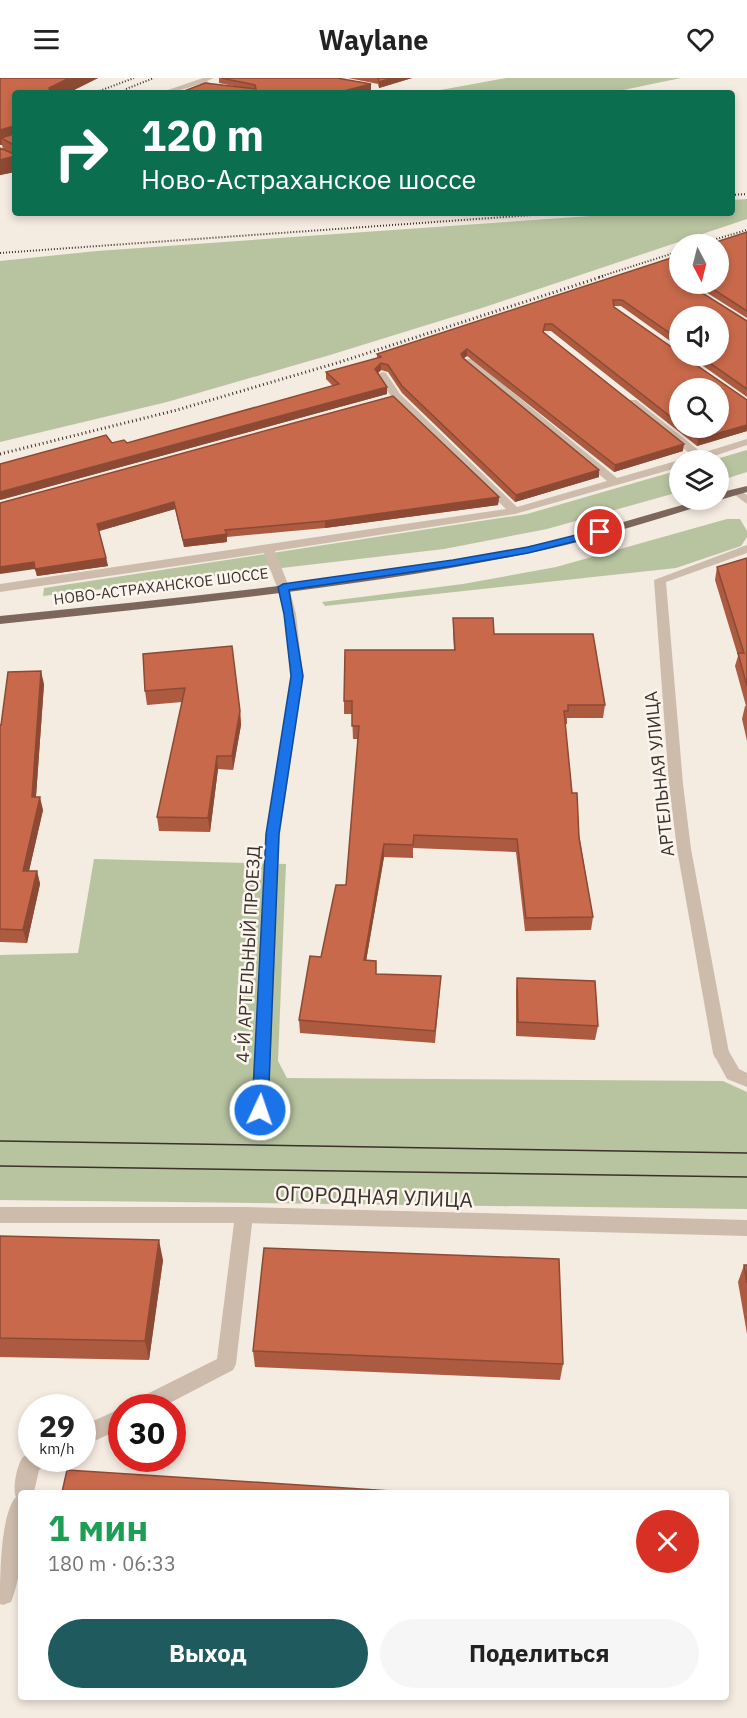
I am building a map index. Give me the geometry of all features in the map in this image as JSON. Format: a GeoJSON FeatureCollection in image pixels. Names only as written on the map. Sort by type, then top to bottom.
{"type":"FeatureCollection","features":[{"type":"Feature","properties":{"kind":"main road","name":"НОВО-АСТРАХАНСКОЕ ШОССЕ"},"geometry":{"type":"LineString","coordinates":[[0,620],[367,577],[528,550],[674,510]]}},
{"type":"Feature","properties":{"kind":"street"},"geometry":{"type":"LineString","coordinates":[[172,90],[205,79],[209,86],[233,90]]}},
{"type":"Feature","properties":{"kind":"street"},"geometry":{"type":"LineString","coordinates":[[468,361],[615,483]]}},
{"type":"Feature","properties":{"kind":"street"},"geometry":{"type":"LineString","coordinates":[[382,375],[391,398],[515,511]]}},
{"type":"Feature","properties":{"kind":"street"},"geometry":{"type":"LineString","coordinates":[[619,393],[692,450]]}},
{"type":"Feature","properties":{"kind":"street"},"geometry":{"type":"LineString","coordinates":[[722,450],[747,442]]}},
{"type":"Feature","properties":{"kind":"street"},"geometry":{"type":"LineString","coordinates":[[0,588],[515,511],[669,466]]}},
{"type":"Feature","properties":{"kind":"street"},"geometry":{"type":"LineString","coordinates":[[742,491],[747,501]]}},
{"type":"Feature","properties":{"kind":"street","name":"4-Й АРТЕЛЬНЫЙ ПРОЕЗД"},"geometry":{"type":"LineString","coordinates":[[260,1110],[273,834],[297,676],[290,614],[283,587],[268,549]]}},
{"type":"Feature","properties":{"kind":"street","name":"АРТЕЛЬНАЯ УЛИЦА"},"geometry":{"type":"LineString","coordinates":[[747,549],[660,580],[676,784],[684,849],[721,1053],[733,1074],[747,1080]]}},
{"type":"Feature","properties":{"kind":"street","name":"ОГОРОДНАЯ УЛИЦА"},"geometry":{"type":"LineString","coordinates":[[0,1215],[244,1215],[747,1228]]}},
{"type":"Feature","properties":{"kind":"street"},"geometry":{"type":"LineString","coordinates":[[167,1394],[226,1364],[244,1215]]}},
{"type":"Feature","properties":{"kind":"street"},"geometry":{"type":"LineString","coordinates":[[24,1490],[28,1472]]}},
{"type":"Feature","properties":{"kind":"street"},"geometry":{"type":"LineString","coordinates":[[3,1593],[18,1520]]}},
{"type":"Feature","properties":{"kind":"green space"},"geometry":{"type":"Polygon","coordinates":[[[506,78],[681,78],[623,90],[440,90],[506,78]]]}},
{"type":"Feature","properties":{"kind":"green space"},"geometry":{"type":"Polygon","coordinates":[[[747,199],[747,219],[702,234],[669,234],[669,245],[485,307],[167,402],[0,442],[0,261],[97,251],[591,216],[735,216],[735,200],[747,199]]]}},
{"type":"Feature","properties":{"kind":"green space"},"geometry":{"type":"Polygon","coordinates":[[[747,450],[747,472],[729,478],[729,455],[747,450]]]}},
{"type":"Feature","properties":{"kind":"green space"},"geometry":{"type":"Polygon","coordinates":[[[669,473],[669,495],[547,529],[444,549],[43,596],[44,588],[527,514],[669,473]]]}},
{"type":"Feature","properties":{"kind":"green space"},"geometry":{"type":"Polygon","coordinates":[[[727,519],[740,519],[747,531],[747,537],[741,546],[676,568],[325,606],[322,602],[463,584],[556,567],[727,519]]]}},
{"type":"Feature","properties":{"kind":"green space"},"geometry":{"type":"Polygon","coordinates":[[[94,859],[286,864],[278,1061],[287,1078],[723,1081],[747,1092],[747,1209],[0,1200],[0,955],[78,953],[94,859]]]}},
{"type":"Feature","properties":{"kind":"building"},"geometry":{"type":"Polygon","coordinates":[[[0,78],[69,78],[49,88],[50,90],[12,90],[12,127],[0,130],[0,78]]]}},
{"type":"Feature","properties":{"kind":"building"},"geometry":{"type":"Polygon","coordinates":[[[221,78],[337,78],[371,84],[348,90],[187,90],[205,83],[256,89],[255,85],[221,78]]]}},
{"type":"Feature","properties":{"kind":"building"},"geometry":{"type":"Polygon","coordinates":[[[378,78],[392,78],[379,82],[378,78]]]}},
{"type":"Feature","properties":{"kind":"building"},"geometry":{"type":"Polygon","coordinates":[[[12,135],[12,144],[1,138],[12,135]]]}},
{"type":"Feature","properties":{"kind":"building"},"geometry":{"type":"Polygon","coordinates":[[[0,148],[12,153],[12,157],[0,160],[0,148]]]}},
{"type":"Feature","properties":{"kind":"building"},"geometry":{"type":"Polygon","coordinates":[[[747,232],[747,311],[721,294],[729,294],[729,238],[747,232]]]}},
{"type":"Feature","properties":{"kind":"building"},"geometry":{"type":"Polygon","coordinates":[[[669,259],[669,294],[704,294],[723,306],[669,306],[669,332],[622,300],[613,300],[614,307],[669,345],[669,366],[698,366],[715,378],[669,378],[669,415],[552,324],[545,324],[543,332],[669,432],[669,438],[676,438],[684,444],[615,465],[467,349],[461,354],[599,470],[516,495],[402,386],[388,365],[381,363],[375,369],[387,387],[0,492],[0,464],[106,435],[112,443],[124,440],[127,443],[339,384],[326,372],[381,357],[377,354],[669,259]]]}},
{"type":"Feature","properties":{"kind":"building"},"geometry":{"type":"Polygon","coordinates":[[[729,310],[747,321],[747,389],[714,366],[729,366],[729,310]]]}},
{"type":"Feature","properties":{"kind":"building"},"geometry":{"type":"Polygon","coordinates":[[[729,388],[747,400],[747,425],[729,430],[729,388]]]}},
{"type":"Feature","properties":{"kind":"building"},"geometry":{"type":"Polygon","coordinates":[[[393,396],[499,497],[325,521],[225,530],[227,534],[183,540],[174,502],[97,524],[106,558],[35,569],[34,562],[0,567],[0,503],[393,396]]]}},
{"type":"Feature","properties":{"kind":"building"},"geometry":{"type":"Polygon","coordinates":[[[747,558],[747,686],[738,653],[744,653],[717,567],[747,558]]]}},
{"type":"Feature","properties":{"kind":"building"},"geometry":{"type":"Polygon","coordinates":[[[453,618],[493,618],[494,634],[593,634],[605,705],[568,705],[568,711],[564,711],[572,793],[577,793],[579,838],[593,917],[526,918],[517,839],[414,835],[413,845],[384,844],[364,960],[376,961],[376,974],[441,976],[435,1031],[299,1020],[310,956],[321,957],[336,885],[346,885],[359,726],[352,726],[352,701],[344,701],[345,650],[455,650],[453,618]]]}},
{"type":"Feature","properties":{"kind":"building"},"geometry":{"type":"Polygon","coordinates":[[[232,646],[240,711],[232,756],[217,756],[208,818],[157,817],[185,688],[145,691],[143,654],[232,646]]]}},
{"type":"Feature","properties":{"kind":"building"},"geometry":{"type":"Polygon","coordinates":[[[41,671],[32,797],[40,797],[23,871],[37,871],[23,930],[0,929],[0,725],[8,672],[41,671]]]}},
{"type":"Feature","properties":{"kind":"building"},"geometry":{"type":"Polygon","coordinates":[[[517,978],[595,981],[598,1026],[518,1022],[517,978]]]}},
{"type":"Feature","properties":{"kind":"building"},"geometry":{"type":"Polygon","coordinates":[[[0,1236],[159,1240],[145,1341],[0,1338],[0,1236]]]}},
{"type":"Feature","properties":{"kind":"building"},"geometry":{"type":"Polygon","coordinates":[[[264,1248],[559,1259],[563,1364],[253,1351],[264,1248]]]}},
{"type":"Feature","properties":{"kind":"building"},"geometry":{"type":"Polygon","coordinates":[[[744,1265],[747,1265],[747,1283],[744,1265]]]}},
{"type":"Feature","properties":{"kind":"building"},"geometry":{"type":"Polygon","coordinates":[[[67,1472],[96,1472],[376,1490],[62,1490],[67,1472]]]}},
{"type":"Feature","properties":{"kind":"tram line"},"geometry":{"type":"LineString","coordinates":[[0,1141],[747,1153]]}},
{"type":"Feature","properties":{"kind":"tram line"},"geometry":{"type":"LineString","coordinates":[[0,1166],[747,1177]]}},
{"type":"Feature","properties":{"kind":"railway"},"geometry":{"type":"LineString","coordinates":[[102,90],[134,78]]}},
{"type":"Feature","properties":{"kind":"railway"},"geometry":{"type":"LineString","coordinates":[[126,89],[154,78]]}},
{"type":"Feature","properties":{"kind":"railway"},"geometry":{"type":"LineString","coordinates":[[735,195],[747,194]]}},
{"type":"Feature","properties":{"kind":"railway"},"geometry":{"type":"LineString","coordinates":[[0,253],[519,216]]}},
{"type":"Feature","properties":{"kind":"railway"},"geometry":{"type":"LineString","coordinates":[[729,235],[747,230]]}},
{"type":"Feature","properties":{"kind":"railway"},"geometry":{"type":"LineString","coordinates":[[599,277],[669,255]]}},
{"type":"Feature","properties":{"kind":"railway"},"geometry":{"type":"LineString","coordinates":[[0,454],[177,410],[340,362],[604,276]]}},
{"type":"Feature","properties":{"kind":"route"},"geometry":{"type":"LineString","coordinates":[[260,1110],[273,834],[297,676],[290,614],[283,587],[367,577],[528,550],[600,532]]}}]}
